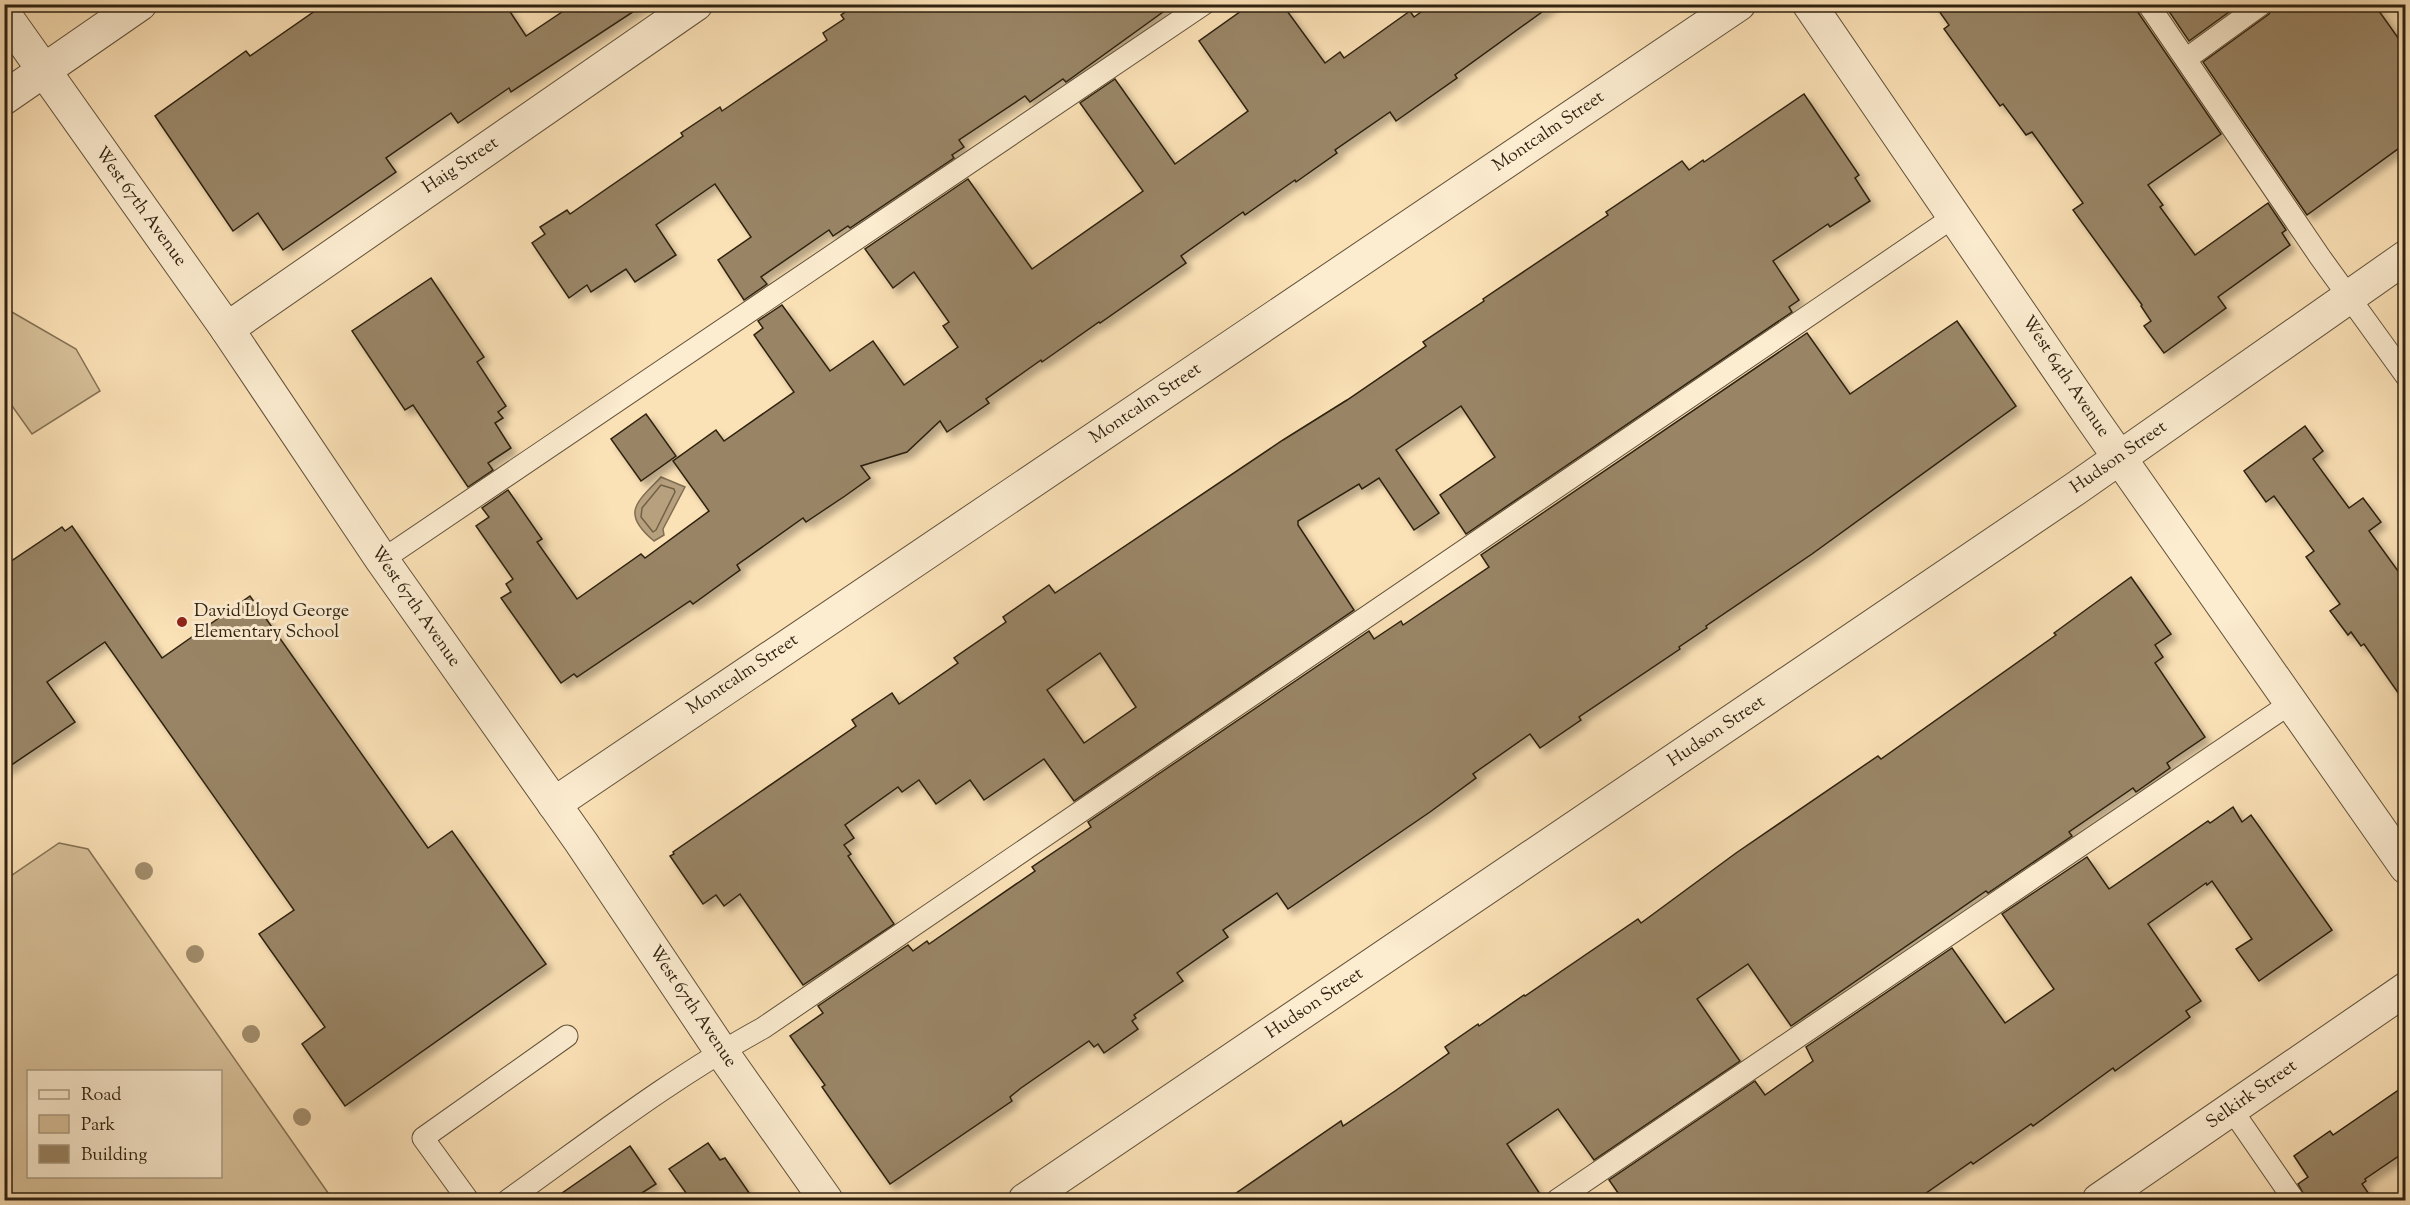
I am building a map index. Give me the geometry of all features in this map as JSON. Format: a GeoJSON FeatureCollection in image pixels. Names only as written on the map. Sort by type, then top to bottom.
{"type":"FeatureCollection","features":[{"type":"Feature","properties":{"kind":"street"},"geometry":{"type":"LineString","coordinates":[[4,98],[140,4]]}},
{"type":"Feature","properties":{"kind":"street","name":"Haig Street"},"geometry":{"type":"LineString","coordinates":[[227,329],[696,4]]}},
{"type":"Feature","properties":{"kind":"street","name":"Montcalm Street"},"geometry":{"type":"LineString","coordinates":[[554,804],[1739,4]]}},
{"type":"Feature","properties":{"kind":"street","name":"West 64th Avenue"},"geometry":{"type":"LineString","coordinates":[[1809,4],[2120,457],[2406,867]]}},
{"type":"Feature","properties":{"kind":"street","name":"West 67th Avenue"},"geometry":{"type":"LineString","coordinates":[[4,14],[227,329],[382,560],[554,804],[721,1051],[826,1200]]}},
{"type":"Feature","properties":{"kind":"street","name":"Hudson Street"},"geometry":{"type":"LineString","coordinates":[[1025,1200],[2120,457],[2406,257]]}},
{"type":"Feature","properties":{"kind":"street","name":"Selkirk Street"},"geometry":{"type":"LineString","coordinates":[[2099,1200],[2406,989]]}},
{"type":"Feature","properties":{"kind":"lane"},"geometry":{"type":"LineString","coordinates":[[382,560],[1203,4]]}},
{"type":"Feature","properties":{"kind":"lane"},"geometry":{"type":"LineString","coordinates":[[2148,4],[2348,296],[2406,376]]}},
{"type":"Feature","properties":{"kind":"lane"},"geometry":{"type":"LineString","coordinates":[[2186,59],[2262,4]]}},
{"type":"Feature","properties":{"kind":"lane"},"geometry":{"type":"LineString","coordinates":[[508,1200],[721,1051],[763,1028],[1955,216]]}},
{"type":"Feature","properties":{"kind":"lane"},"geometry":{"type":"LineString","coordinates":[[1557,1200],[2291,703]]}},
{"type":"Feature","properties":{"kind":"lane"},"geometry":{"type":"LineString","coordinates":[[468,1200],[423,1138],[567,1036]]}},
{"type":"Feature","properties":{"kind":"lane"},"geometry":{"type":"LineString","coordinates":[[2232,1110],[2294,1200]]}},
{"type":"Feature","properties":{"kind":"green space"},"geometry":{"type":"Polygon","coordinates":[[[5,308],[76,349],[100,391],[32,434],[5,396],[5,308]]]}},
{"type":"Feature","properties":{"kind":"green space"},"geometry":{"type":"Polygon","coordinates":[[[59,843],[88,849],[333,1200],[5,1200],[5,880],[59,843]]]}},
{"type":"Feature","properties":{"kind":"water"},"geometry":{"type":"Polygon","coordinates":[[[661,477],[685,487],[663,529],[664,535],[654,541],[637,523],[635,515],[639,501],[661,477]]]}},
{"type":"Feature","properties":{"kind":"building"},"geometry":{"type":"Polygon","coordinates":[[[325,4],[505,4],[526,36],[574,4],[645,4],[511,92],[509,88],[458,123],[451,113],[386,158],[396,172],[283,250],[258,213],[233,231],[155,116],[246,51],[250,56],[325,4]]]}},
{"type":"Feature","properties":{"kind":"building"},"geometry":{"type":"Polygon","coordinates":[[[857,4],[1174,4],[1066,82],[1063,79],[1030,102],[1025,96],[959,140],[964,147],[952,155],[954,158],[850,228],[848,226],[833,236],[829,230],[761,277],[767,284],[744,300],[718,260],[751,237],[715,184],[656,225],[676,255],[635,282],[626,269],[591,292],[587,285],[569,298],[532,243],[545,234],[540,227],[567,210],[570,214],[683,136],[681,133],[720,107],[722,111],[827,40],[823,33],[844,19],[841,15],[857,4]]]}},
{"type":"Feature","properties":{"kind":"building"},"geometry":{"type":"Polygon","coordinates":[[[1251,4],[1282,4],[1325,63],[1340,52],[1344,58],[1410,11],[1414,17],[1432,4],[1553,4],[1455,75],[1457,78],[1396,121],[1390,112],[1335,150],[1337,153],[1296,182],[1295,180],[1245,215],[1243,212],[1181,256],[1186,263],[1042,362],[1041,360],[986,399],[989,403],[947,432],[940,421],[907,452],[861,466],[870,478],[806,522],[803,518],[737,565],[740,570],[693,604],[690,601],[577,677],[574,674],[561,683],[501,598],[511,592],[506,584],[513,579],[476,526],[489,517],[482,508],[508,490],[542,539],[537,542],[577,599],[641,554],[645,558],[709,511],[673,461],[716,430],[724,441],[794,392],[754,335],[763,328],[758,321],[782,305],[830,371],[873,341],[904,385],[958,347],[943,326],[949,322],[914,272],[893,288],[865,249],[968,179],[1032,269],[1143,191],[1080,103],[1115,79],[1175,164],[1248,111],[1199,41],[1251,4]]]}},
{"type":"Feature","properties":{"kind":"building"},"geometry":{"type":"Polygon","coordinates":[[[1934,4],[2135,4],[2137,11],[2221,134],[2148,185],[2163,205],[2160,207],[2195,255],[2268,203],[2286,230],[2282,233],[2290,245],[2218,297],[2226,308],[2164,353],[2144,326],[2151,321],[2142,305],[2073,210],[2083,203],[2032,132],[2026,135],[2003,104],[2000,106],[1944,29],[1949,25],[1934,4]]]}},
{"type":"Feature","properties":{"kind":"building"},"geometry":{"type":"Polygon","coordinates":[[[2164,4],[2240,4],[2189,41],[2164,4]]]}},
{"type":"Feature","properties":{"kind":"building"},"geometry":{"type":"Polygon","coordinates":[[[2274,4],[2374,4],[2406,49],[2406,143],[2307,215],[2203,62],[2269,14],[2274,4]]]}},
{"type":"Feature","properties":{"kind":"building"},"geometry":{"type":"Polygon","coordinates":[[[1804,94],[1859,175],[1855,178],[1870,201],[1830,227],[1828,224],[1773,261],[1799,300],[1789,307],[1792,312],[1466,534],[1440,495],[1495,457],[1461,406],[1396,450],[1439,513],[1414,530],[1379,478],[1362,489],[1359,484],[1298,521],[1298,525],[1354,610],[1074,801],[1044,759],[984,800],[970,780],[936,804],[919,780],[902,792],[898,787],[845,825],[854,838],[844,845],[851,854],[848,856],[894,924],[803,985],[740,894],[724,906],[716,895],[703,904],[670,856],[674,854],[673,852],[856,726],[852,720],[892,693],[899,704],[958,663],[954,658],[1006,622],[1003,617],[1049,585],[1055,593],[1426,346],[1423,342],[1608,215],[1606,212],[1682,161],[1689,170],[1703,160],[1704,162],[1804,94]],[[1100,653],[1047,690],[1084,743],[1136,707],[1100,653]]]}},
{"type":"Feature","properties":{"kind":"building"},"geometry":{"type":"Polygon","coordinates":[[[431,278],[484,357],[477,362],[506,406],[498,412],[503,418],[495,423],[511,448],[488,463],[493,470],[468,487],[413,405],[405,410],[352,331],[431,278]]]}},
{"type":"Feature","properties":{"kind":"building"},"geometry":{"type":"Polygon","coordinates":[[[1957,321],[2016,406],[1812,554],[1706,626],[1707,628],[1679,647],[1680,649],[1579,717],[1581,720],[1540,748],[1530,734],[1473,774],[1476,778],[1430,812],[1288,909],[1277,893],[1223,930],[1228,937],[1177,973],[1183,981],[1134,1015],[1136,1018],[1132,1021],[1138,1029],[1104,1053],[1098,1044],[1094,1047],[1089,1041],[1021,1088],[1010,1097],[1012,1101],[890,1184],[822,1087],[825,1085],[790,1036],[823,1013],[818,1006],[908,945],[913,951],[927,941],[929,944],[1035,871],[1032,867],[1091,827],[1088,822],[1369,631],[1374,639],[1401,621],[1403,625],[1489,567],[1481,555],[1807,333],[1850,394],[1957,321]]]}},
{"type":"Feature","properties":{"kind":"building"},"geometry":{"type":"Polygon","coordinates":[[[646,414],[676,456],[641,481],[611,439],[646,414]]]}},
{"type":"Feature","properties":{"kind":"building"},"geometry":{"type":"Polygon","coordinates":[[[2305,426],[2323,451],[2313,459],[2349,508],[2363,498],[2381,522],[2369,531],[2406,582],[2406,704],[2364,644],[2361,646],[2351,632],[2348,635],[2330,611],[2340,604],[2306,557],[2314,551],[2274,496],[2266,502],[2244,471],[2305,426]]]}},
{"type":"Feature","properties":{"kind":"building"},"geometry":{"type":"Polygon","coordinates":[[[72,526],[162,658],[250,596],[428,848],[452,831],[546,964],[345,1106],[302,1044],[325,1027],[259,934],[294,910],[105,642],[47,682],[75,722],[4,770],[4,566],[62,527],[65,531],[72,526]]]}},
{"type":"Feature","properties":{"kind":"building"},"geometry":{"type":"Polygon","coordinates":[[[2131,577],[2171,634],[2155,645],[2163,657],[2155,663],[2205,737],[2167,763],[2170,768],[2136,792],[2133,788],[2069,832],[2072,836],[1988,893],[1986,891],[1791,1026],[1748,964],[1697,999],[1740,1061],[1594,1160],[1558,1109],[1507,1144],[1544,1200],[1226,1200],[1341,1121],[1343,1126],[1395,1091],[1449,1053],[1445,1047],[1478,1024],[1479,1026],[1525,996],[1638,919],[1641,923],[1736,853],[1878,756],[1881,759],[2056,635],[2054,633],[2131,577]]]}},
{"type":"Feature","properties":{"kind":"building"},"geometry":{"type":"Polygon","coordinates":[[[2233,807],[2242,822],[2251,815],[2332,930],[2259,981],[2236,949],[2252,939],[2212,881],[2207,885],[2206,883],[2148,924],[2201,1001],[2186,1011],[2190,1017],[2115,1071],[2113,1068],[2033,1126],[2031,1124],[1916,1200],[1623,1200],[1609,1180],[1755,1081],[1765,1095],[1813,1061],[1806,1047],[1952,948],[2005,1023],[2054,989],[2002,914],[2087,857],[2109,889],[2208,821],[2210,823],[2233,807]]]}},
{"type":"Feature","properties":{"kind":"building"},"geometry":{"type":"Polygon","coordinates":[[[2406,1085],[2406,1151],[2365,1179],[2366,1181],[2362,1184],[2373,1200],[2307,1200],[2298,1184],[2308,1177],[2294,1156],[2330,1131],[2333,1135],[2406,1085]]]}},
{"type":"Feature","properties":{"kind":"building"},"geometry":{"type":"Polygon","coordinates":[[[708,1143],[720,1160],[725,1158],[754,1200],[691,1200],[669,1169],[708,1143]]]}},
{"type":"Feature","properties":{"kind":"building"},"geometry":{"type":"Polygon","coordinates":[[[630,1146],[656,1184],[631,1200],[552,1200],[630,1146]]]}},
{"type":"Feature","properties":{"kind":"place","name":"David Lloyd George Elementary School"},"geometry":{"type":"Point","coordinates":[182,622]}}]}
